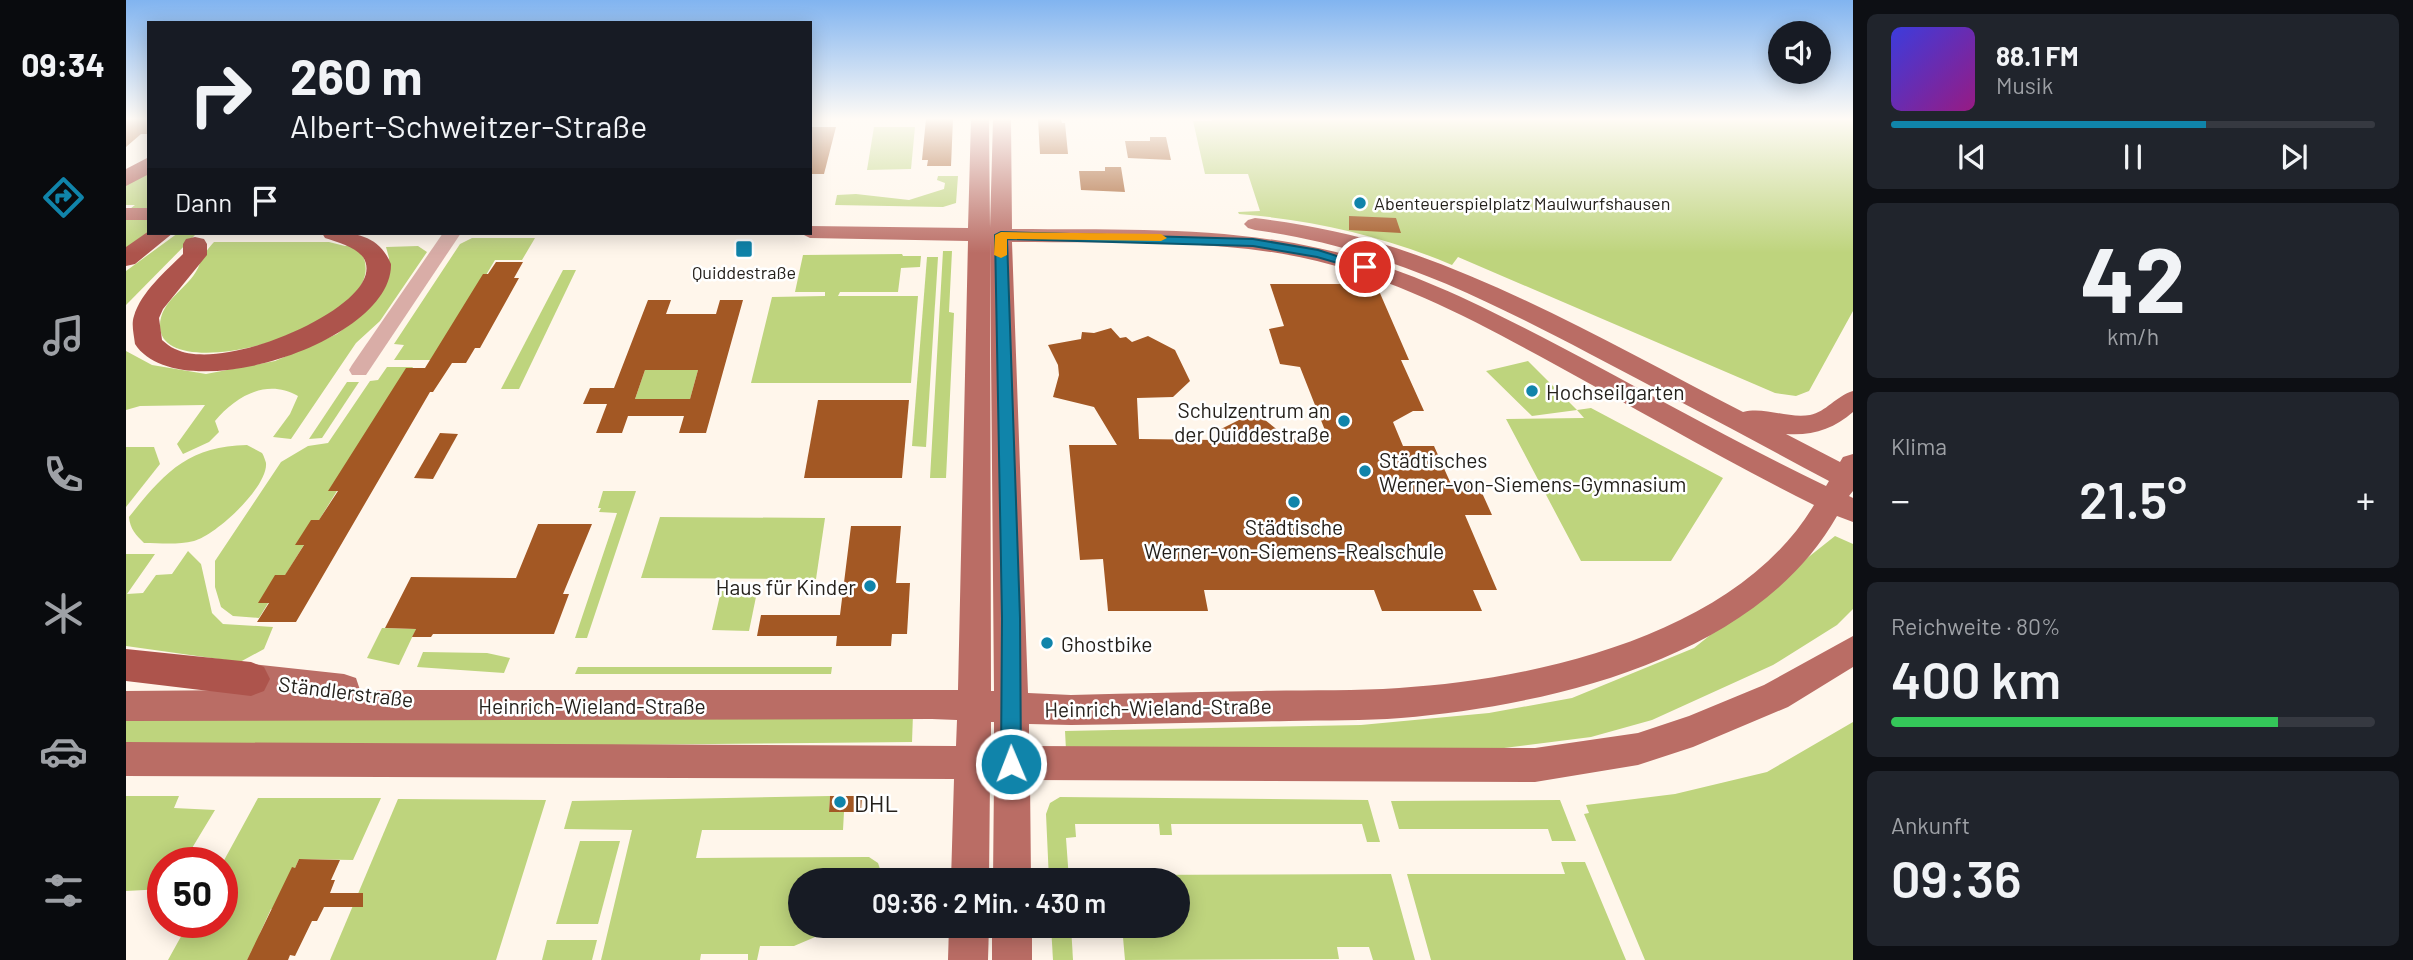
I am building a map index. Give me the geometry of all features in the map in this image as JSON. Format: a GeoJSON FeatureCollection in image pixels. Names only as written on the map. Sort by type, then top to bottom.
{"type":"FeatureCollection","features":[{"type":"Feature","properties":{"kind":"highway"},"geometry":{"type":"LineString","coordinates":[[126,173],[147,164]]}},
{"type":"Feature","properties":{"kind":"highway"},"geometry":{"type":"LineString","coordinates":[[126,179],[147,164]]}},
{"type":"Feature","properties":{"kind":"highway"},"geometry":{"type":"LineString","coordinates":[[126,259],[158,235]]}},
{"type":"Feature","properties":{"kind":"highway"},"geometry":{"type":"LineString","coordinates":[[201,239],[195,255],[159,296],[147,316],[143,331],[147,344],[161,355],[182,362],[213,363],[254,356],[305,339],[339,321],[364,300],[379,276],[377,256],[370,248],[339,235]]}},
{"type":"Feature","properties":{"kind":"highway"},"geometry":{"type":"LineString","coordinates":[[126,315],[201,239]]}},
{"type":"Feature","properties":{"kind":"highway"},"geometry":{"type":"LineString","coordinates":[[126,665],[251,679]]}},
{"type":"Feature","properties":{"kind":"main road"},"geometry":{"type":"LineString","coordinates":[[984,164],[990,226],[1011,618],[1012,868]]}},
{"type":"Feature","properties":{"kind":"main road"},"geometry":{"type":"LineString","coordinates":[[970,868],[990,226],[997,164]]}},
{"type":"Feature","properties":{"kind":"main road"},"geometry":{"type":"LineString","coordinates":[[126,214],[147,214]]}},
{"type":"Feature","properties":{"kind":"main road"},"geometry":{"type":"LineString","coordinates":[[812,217],[1253,243],[1318,254],[1365,267],[1456,301],[1847,487]]}},
{"type":"Feature","properties":{"kind":"main road"},"geometry":{"type":"LineString","coordinates":[[812,232],[1198,220],[1327,234],[1380,249],[1453,275],[1706,403],[1847,487]]}},
{"type":"Feature","properties":{"kind":"main road"},"geometry":{"type":"LineString","coordinates":[[126,228],[147,228]]}},
{"type":"Feature","properties":{"kind":"main road"},"geometry":{"type":"LineString","coordinates":[[1706,403],[1747,418],[1793,424],[1828,419],[1853,400]]}},
{"type":"Feature","properties":{"kind":"main road","name":"Heinrich-Wieland-Straße"},"geometry":{"type":"LineString","coordinates":[[126,706],[974,706],[1071,710],[1400,703],[1525,686],[1632,656],[1689,632],[1739,603],[1786,562],[1811,536],[1847,487]]}},
{"type":"Feature","properties":{"kind":"main road"},"geometry":{"type":"LineString","coordinates":[[126,759],[1535,765],[1638,749],[1692,731],[1776,696],[1853,650]]}},
{"type":"Feature","properties":{"kind":"main road","name":"Ständlerstraße"},"geometry":{"type":"LineString","coordinates":[[251,679],[394,694],[440,705]]}},
{"type":"Feature","properties":{"kind":"main road"},"geometry":{"type":"LineString","coordinates":[[968,960],[969,938]]}},
{"type":"Feature","properties":{"kind":"main road"},"geometry":{"type":"LineString","coordinates":[[1012,938],[1013,960]]}},
{"type":"Feature","properties":{"kind":"street"},"geometry":{"type":"LineString","coordinates":[[359,370],[451,235]]}},
{"type":"Feature","properties":{"kind":"green space"},"geometry":{"type":"Polygon","coordinates":[[[868,164],[911,164],[911,169],[867,170],[868,164]]]}},
{"type":"Feature","properties":{"kind":"green space"},"geometry":{"type":"Polygon","coordinates":[[[1203,164],[1853,164],[1853,311],[1809,391],[1796,396],[1775,393],[1458,257],[1452,265],[1348,231],[1294,220],[1239,214],[1238,212],[1260,211],[1248,174],[1205,174],[1203,164]]]}},
{"type":"Feature","properties":{"kind":"green space"},"geometry":{"type":"Polygon","coordinates":[[[147,171],[147,235],[126,251],[126,212],[135,205],[126,205],[126,184],[147,171]]]}},
{"type":"Feature","properties":{"kind":"green space"},"geometry":{"type":"Polygon","coordinates":[[[938,176],[958,176],[956,203],[943,207],[835,205],[837,195],[856,194],[909,200],[944,189],[945,183],[937,180],[938,176]]]}},
{"type":"Feature","properties":{"kind":"green space"},"geometry":{"type":"Polygon","coordinates":[[[175,235],[195,235],[126,305],[126,271],[175,235]]]}},
{"type":"Feature","properties":{"kind":"green space"},"geometry":{"type":"Polygon","coordinates":[[[472,238],[535,238],[522,260],[495,260],[435,360],[394,360],[404,345],[394,344],[460,244],[472,238]]]}},
{"type":"Feature","properties":{"kind":"green space"},"geometry":{"type":"Polygon","coordinates":[[[214,242],[329,242],[345,246],[355,244],[366,271],[352,297],[322,320],[282,338],[239,350],[200,353],[171,345],[160,326],[161,317],[169,302],[193,275],[214,242]]]}},
{"type":"Feature","properties":{"kind":"green space"},"geometry":{"type":"Polygon","coordinates":[[[418,246],[427,252],[380,321],[356,343],[291,439],[273,437],[290,414],[298,396],[275,389],[253,392],[232,404],[215,421],[219,432],[209,442],[183,454],[177,444],[205,405],[140,406],[126,410],[126,351],[152,365],[206,374],[275,361],[337,334],[357,318],[385,280],[389,258],[386,247],[418,246]]]}},
{"type":"Feature","properties":{"kind":"green space"},"geometry":{"type":"Polygon","coordinates":[[[943,251],[952,251],[949,312],[954,313],[946,478],[930,478],[943,251]]]}},
{"type":"Feature","properties":{"kind":"green space"},"geometry":{"type":"Polygon","coordinates":[[[803,255],[921,256],[920,267],[901,268],[898,292],[840,292],[838,296],[918,296],[911,383],[751,383],[772,297],[825,296],[825,292],[795,292],[803,255]]]}},
{"type":"Feature","properties":{"kind":"green space"},"geometry":{"type":"Polygon","coordinates":[[[927,257],[938,257],[926,447],[912,446],[927,257]]]}},
{"type":"Feature","properties":{"kind":"green space"},"geometry":{"type":"Polygon","coordinates":[[[563,270],[576,270],[519,389],[501,389],[563,270]]]}},
{"type":"Feature","properties":{"kind":"green space","name":"Hochseilgarten"},"geometry":{"type":"Polygon","coordinates":[[[1528,361],[1577,410],[1532,416],[1486,371],[1528,361]]]}},
{"type":"Feature","properties":{"kind":"green space"},"geometry":{"type":"Polygon","coordinates":[[[387,367],[413,367],[259,618],[233,616],[221,607],[215,587],[215,561],[281,462],[308,446],[328,443],[370,381],[378,380],[387,367]]]}},
{"type":"Feature","properties":{"kind":"green space"},"geometry":{"type":"Polygon","coordinates":[[[645,370],[698,370],[690,399],[635,399],[645,370]]]}},
{"type":"Feature","properties":{"kind":"green space"},"geometry":{"type":"Polygon","coordinates":[[[347,382],[359,382],[322,438],[309,439],[347,382]]]}},
{"type":"Feature","properties":{"kind":"green space"},"geometry":{"type":"Polygon","coordinates":[[[1591,408],[1723,478],[1671,561],[1581,561],[1506,419],[1584,418],[1577,410],[1591,408]]]}},
{"type":"Feature","properties":{"kind":"green space"},"geometry":{"type":"Polygon","coordinates":[[[247,445],[262,454],[266,463],[264,473],[250,497],[215,530],[194,541],[175,543],[144,543],[136,534],[129,517],[166,475],[179,465],[209,450],[247,445]]]}},
{"type":"Feature","properties":{"kind":"green space"},"geometry":{"type":"Polygon","coordinates":[[[126,447],[154,447],[160,464],[126,507],[126,447]]]}},
{"type":"Feature","properties":{"kind":"green space"},"geometry":{"type":"Polygon","coordinates":[[[603,491],[636,491],[587,638],[575,638],[617,513],[599,512],[603,491]]]}},
{"type":"Feature","properties":{"kind":"green space"},"geometry":{"type":"Polygon","coordinates":[[[660,517],[825,518],[816,579],[641,578],[660,517]]]}},
{"type":"Feature","properties":{"kind":"green space"},"geometry":{"type":"Polygon","coordinates":[[[1835,536],[1853,544],[1853,609],[1837,625],[1773,665],[1652,720],[1591,737],[1488,750],[1066,750],[1065,731],[1361,725],[1489,713],[1572,698],[1694,648],[1835,536]]]}},
{"type":"Feature","properties":{"kind":"green space"},"geometry":{"type":"Polygon","coordinates":[[[188,551],[201,564],[212,613],[223,624],[273,627],[264,649],[240,662],[126,646],[126,554],[155,554],[127,594],[143,593],[156,575],[172,574],[188,551]]]}},
{"type":"Feature","properties":{"kind":"green space"},"geometry":{"type":"Polygon","coordinates":[[[721,591],[757,592],[749,631],[712,630],[721,591]]]}},
{"type":"Feature","properties":{"kind":"green space"},"geometry":{"type":"Polygon","coordinates":[[[382,628],[416,629],[399,665],[367,658],[382,628]]]}},
{"type":"Feature","properties":{"kind":"green space"},"geometry":{"type":"Polygon","coordinates":[[[423,652],[487,653],[510,658],[504,673],[417,667],[423,652]]]}},
{"type":"Feature","properties":{"kind":"green space"},"geometry":{"type":"Polygon","coordinates":[[[578,667],[832,667],[831,674],[575,674],[578,667]]]}},
{"type":"Feature","properties":{"kind":"green space"},"geometry":{"type":"Polygon","coordinates":[[[126,714],[913,714],[912,742],[221,749],[126,748],[126,714]]]}},
{"type":"Feature","properties":{"kind":"green space"},"geometry":{"type":"Polygon","coordinates":[[[1853,722],[1853,960],[1645,960],[1584,814],[1589,813],[1586,805],[1675,794],[1767,772],[1853,722]]]}},
{"type":"Feature","properties":{"kind":"green space"},"geometry":{"type":"Polygon","coordinates":[[[126,796],[179,796],[174,808],[215,810],[193,847],[147,847],[147,890],[126,891],[126,796]]]}},
{"type":"Feature","properties":{"kind":"green space"},"geometry":{"type":"Polygon","coordinates":[[[830,796],[829,812],[844,812],[843,830],[702,830],[696,858],[869,857],[878,863],[880,868],[788,868],[788,938],[813,938],[794,946],[760,946],[757,960],[748,960],[748,954],[701,954],[700,960],[601,960],[632,830],[564,829],[572,801],[830,796]]]}},
{"type":"Feature","properties":{"kind":"green space"},"geometry":{"type":"Polygon","coordinates":[[[1060,797],[1368,800],[1380,842],[1367,842],[1362,824],[1171,824],[1172,835],[1160,835],[1159,824],[1075,824],[1076,837],[1066,838],[1068,868],[1048,868],[1046,814],[1050,803],[1060,797]]]}},
{"type":"Feature","properties":{"kind":"green space"},"geometry":{"type":"Polygon","coordinates":[[[258,798],[381,798],[353,860],[299,859],[295,868],[292,868],[275,909],[271,909],[256,950],[252,950],[247,960],[168,960],[180,938],[238,938],[238,847],[231,847],[258,798]]]}},
{"type":"Feature","properties":{"kind":"green space"},"geometry":{"type":"Polygon","coordinates":[[[398,799],[546,800],[496,960],[330,960],[398,799]]]}},
{"type":"Feature","properties":{"kind":"green space"},"geometry":{"type":"Polygon","coordinates":[[[1560,800],[1576,841],[1552,841],[1548,829],[1399,829],[1391,801],[1560,800]]]}},
{"type":"Feature","properties":{"kind":"green space"},"geometry":{"type":"Polygon","coordinates":[[[580,841],[620,841],[598,924],[556,924],[580,841]]]}},
{"type":"Feature","properties":{"kind":"green space"},"geometry":{"type":"Polygon","coordinates":[[[1561,862],[1585,862],[1626,960],[1431,960],[1407,874],[1565,874],[1561,862]]]}},
{"type":"Feature","properties":{"kind":"green space"},"geometry":{"type":"Polygon","coordinates":[[[1391,874],[1415,960],[1373,960],[1369,947],[1337,947],[1339,959],[1125,960],[1123,938],[1190,938],[1190,875],[1391,874]]]}},
{"type":"Feature","properties":{"kind":"green space"},"geometry":{"type":"Polygon","coordinates":[[[1052,938],[1072,938],[1073,960],[1053,960],[1052,938]]]}},
{"type":"Feature","properties":{"kind":"green space"},"geometry":{"type":"Polygon","coordinates":[[[547,940],[597,940],[592,960],[542,960],[547,940]]]}},
{"type":"Feature","properties":{"kind":"building"},"geometry":{"type":"Polygon","coordinates":[[[812,164],[827,164],[824,174],[812,174],[812,164]]]}},
{"type":"Feature","properties":{"kind":"building"},"geometry":{"type":"Polygon","coordinates":[[[927,164],[951,164],[951,166],[927,166],[927,164]]]}},
{"type":"Feature","properties":{"kind":"building"},"geometry":{"type":"Polygon","coordinates":[[[1105,167],[1121,167],[1125,192],[1081,190],[1079,171],[1105,171],[1105,167]]]}},
{"type":"Feature","properties":{"kind":"building"},"geometry":{"type":"Polygon","coordinates":[[[1349,216],[1396,218],[1401,233],[1349,230],[1349,216]]]}},
{"type":"Feature","properties":{"kind":"building"},"geometry":{"type":"Polygon","coordinates":[[[496,262],[523,262],[514,278],[519,278],[480,348],[475,348],[466,363],[452,363],[433,392],[430,392],[296,622],[257,622],[269,603],[258,603],[275,575],[285,575],[304,545],[295,545],[311,520],[319,520],[338,491],[328,491],[406,368],[425,368],[483,274],[488,274],[496,262]]]}},
{"type":"Feature","properties":{"kind":"building"},"geometry":{"type":"Polygon","coordinates":[[[1270,284],[1376,284],[1409,360],[1401,360],[1424,411],[1413,411],[1393,422],[1403,446],[1434,446],[1451,484],[1478,484],[1492,515],[1465,515],[1497,590],[1473,590],[1482,611],[1382,611],[1374,590],[1204,590],[1208,611],[1108,611],[1103,559],[1080,560],[1069,445],[1117,445],[1094,407],[1053,397],[1059,375],[1058,365],[1048,345],[1081,339],[1082,332],[1094,333],[1111,328],[1120,338],[1126,337],[1132,342],[1148,336],[1175,350],[1190,381],[1173,397],[1137,398],[1139,439],[1218,440],[1217,431],[1255,412],[1289,439],[1328,438],[1300,367],[1280,364],[1269,329],[1284,326],[1270,284]]]}},
{"type":"Feature","properties":{"kind":"building"},"geometry":{"type":"Polygon","coordinates":[[[648,300],[671,300],[666,314],[716,314],[720,300],[743,300],[706,433],[679,433],[684,416],[628,416],[622,433],[596,433],[607,404],[583,404],[590,388],[614,388],[648,300]],[[645,370],[635,399],[690,399],[698,370],[645,370]]]}},
{"type":"Feature","properties":{"kind":"building"},"geometry":{"type":"Polygon","coordinates":[[[818,400],[909,400],[902,478],[804,478],[818,400]]]}},
{"type":"Feature","properties":{"kind":"building"},"geometry":{"type":"Polygon","coordinates":[[[440,433],[458,434],[433,479],[414,478],[440,433]]]}},
{"type":"Feature","properties":{"kind":"building"},"geometry":{"type":"Polygon","coordinates":[[[538,524],[592,524],[563,594],[569,594],[554,634],[433,634],[431,637],[412,637],[416,629],[385,628],[411,577],[516,578],[538,524]]]}},
{"type":"Feature","properties":{"kind":"building","name":"Haus für Kinder"},"geometry":{"type":"Polygon","coordinates":[[[851,526],[901,526],[896,583],[910,583],[907,634],[892,634],[891,646],[836,646],[837,636],[757,636],[761,615],[840,615],[851,526]]]}},
{"type":"Feature","properties":{"kind":"building"},"geometry":{"type":"Polygon","coordinates":[[[830,796],[862,796],[861,812],[829,812],[830,796]]]}},
{"type":"Feature","properties":{"kind":"building"},"geometry":{"type":"Polygon","coordinates":[[[299,859],[340,860],[331,880],[335,880],[330,893],[363,893],[363,907],[324,907],[317,921],[312,921],[295,956],[290,955],[288,960],[247,960],[292,867],[295,868],[299,859]]]}},
{"type":"Feature","properties":{"kind":"slow traffic"},"geometry":{"type":"LineString","coordinates":[[1001,255],[1001,235],[1161,238]]}},
{"type":"Feature","properties":{"kind":"place","name":"Abenteuerspielplatz Maulwurfshausen"},"geometry":{"type":"Point","coordinates":[1360,203]}},
{"type":"Feature","properties":{"kind":"place","name":"Quiddestraße"},"geometry":{"type":"Point","coordinates":[744,249]}},
{"type":"Feature","properties":{"kind":"place","name":"Hochseilgarten"},"geometry":{"type":"Point","coordinates":[1532,391]}},
{"type":"Feature","properties":{"kind":"place","name":"Schulzentrum an der Quiddestraße"},"geometry":{"type":"Point","coordinates":[1344,421]}},
{"type":"Feature","properties":{"kind":"place","name":"Städtisches Werner-von-Siemens-Gymnasium"},"geometry":{"type":"Point","coordinates":[1365,471]}},
{"type":"Feature","properties":{"kind":"place","name":"Städtische Werner-von-Siemens-Realschule"},"geometry":{"type":"Point","coordinates":[1294,502]}},
{"type":"Feature","properties":{"kind":"place","name":"Haus für Kinder"},"geometry":{"type":"Point","coordinates":[870,586]}},
{"type":"Feature","properties":{"kind":"place","name":"Ghostbike"},"geometry":{"type":"Point","coordinates":[1047,643]}},
{"type":"Feature","properties":{"kind":"place","name":"DHL"},"geometry":{"type":"Point","coordinates":[840,802]}},
{"type":"Feature","properties":{"kind":"route"},"geometry":{"type":"LineString","coordinates":[[1011,764],[1011,618],[1001,235],[1219,240],[1284,247],[1365,267]]}}]}
